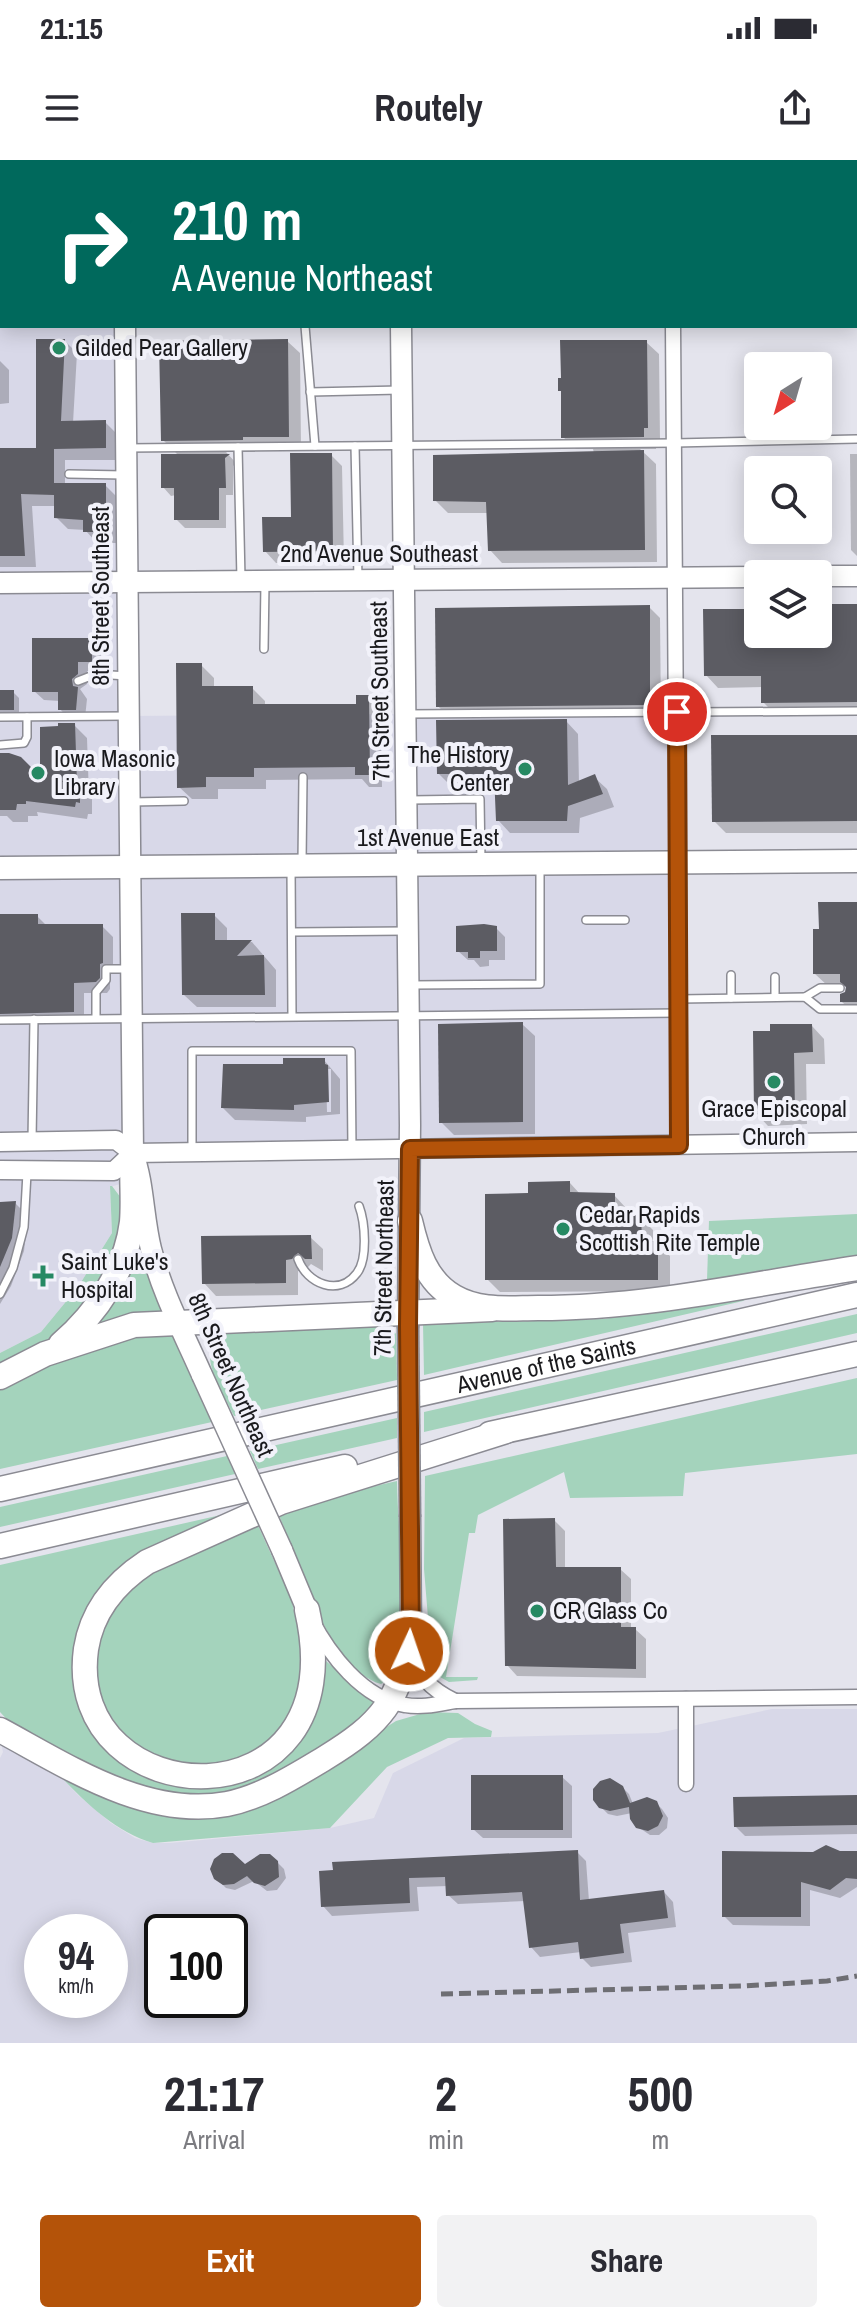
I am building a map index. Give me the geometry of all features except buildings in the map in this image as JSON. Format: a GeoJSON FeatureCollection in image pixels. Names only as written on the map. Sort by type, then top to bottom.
{"type":"FeatureCollection","features":[{"type":"Feature","properties":{"kind":"highway"},"geometry":{"type":"LineString","coordinates":[[45,1354],[77,1330],[95,1309],[123,1259],[132,1221],[130,1181],[133,1153]]}},
{"type":"Feature","properties":{"kind":"highway"},"geometry":{"type":"LineString","coordinates":[[410,1221],[424,1266],[436,1282],[466,1303],[492,1309]]}},
{"type":"Feature","properties":{"kind":"highway"},"geometry":{"type":"LineString","coordinates":[[0,1377],[45,1354],[134,1325],[408,1319],[492,1309],[648,1303],[857,1268]]}},
{"type":"Feature","properties":{"kind":"highway","name":"Avenue of the Saints"},"geometry":{"type":"LineString","coordinates":[[0,1489],[857,1295]]}},
{"type":"Feature","properties":{"kind":"highway"},"geometry":{"type":"LineString","coordinates":[[0,1546],[857,1354]]}},
{"type":"Feature","properties":{"kind":"highway"},"geometry":{"type":"LineString","coordinates":[[307,1610],[314,1657],[310,1693],[304,1711],[284,1741],[244,1770],[211,1777],[165,1772],[132,1757],[113,1738],[97,1715],[86,1679],[87,1642],[97,1612],[131,1572],[281,1502],[506,1431]]}},
{"type":"Feature","properties":{"kind":"highway"},"geometry":{"type":"LineString","coordinates":[[0,1730],[116,1788],[158,1801],[194,1807],[211,1806],[252,1796],[303,1771],[367,1728],[392,1701],[402,1678],[411,1634]]}},
{"type":"Feature","properties":{"kind":"main road","name":"8th Street Southeast"},"geometry":{"type":"LineString","coordinates":[[125,328],[129,866]]}},
{"type":"Feature","properties":{"kind":"main road","name":"7th Street Southeast"},"geometry":{"type":"LineString","coordinates":[[401,328],[407,864]]}},
{"type":"Feature","properties":{"kind":"main road"},"geometry":{"type":"LineString","coordinates":[[832,576],[857,576]]}},
{"type":"Feature","properties":{"kind":"main road","name":"2nd Avenue Southeast"},"geometry":{"type":"LineString","coordinates":[[0,583],[744,577]]}},
{"type":"Feature","properties":{"kind":"main road","name":"1st Avenue East"},"geometry":{"type":"LineString","coordinates":[[0,868],[857,861]]}},
{"type":"Feature","properties":{"kind":"main road","name":"7th Street Northeast"},"geometry":{"type":"LineString","coordinates":[[407,864],[411,1634]]}},
{"type":"Feature","properties":{"kind":"main road","name":"8th Street Northeast"},"geometry":{"type":"LineString","coordinates":[[129,866],[133,1153],[141,1181],[151,1249],[178,1322],[307,1610]]}},
{"type":"Feature","properties":{"kind":"street"},"geometry":{"type":"LineString","coordinates":[[673,328],[679,1145]]}},
{"type":"Feature","properties":{"kind":"street"},"geometry":{"type":"LineString","coordinates":[[0,1142],[116,1140],[133,1153],[857,1142]]}},
{"type":"Feature","properties":{"kind":"street"},"geometry":{"type":"LineString","coordinates":[[0,1170],[114,1171],[133,1153]]}},
{"type":"Feature","properties":{"kind":"street","name":"8th Street Northeast"},"geometry":{"type":"LineString","coordinates":[[307,1610],[339,1661],[366,1686],[392,1701],[416,1706],[455,1701],[857,1697]]}},
{"type":"Feature","properties":{"kind":"street","name":"7th Street Northeast"},"geometry":{"type":"LineString","coordinates":[[411,1634],[421,1677],[435,1690],[455,1701]]}},
{"type":"Feature","properties":{"kind":"street"},"geometry":{"type":"LineString","coordinates":[[686,1699],[686,1784]]}},
{"type":"Feature","properties":{"kind":"lane"},"geometry":{"type":"LineString","coordinates":[[305,328],[315,446]]}},
{"type":"Feature","properties":{"kind":"lane"},"geometry":{"type":"LineString","coordinates":[[310,392],[402,390]]}},
{"type":"Feature","properties":{"kind":"lane"},"geometry":{"type":"LineString","coordinates":[[126,448],[857,439]]}},
{"type":"Feature","properties":{"kind":"lane"},"geometry":{"type":"LineString","coordinates":[[355,446],[358,580]]}},
{"type":"Feature","properties":{"kind":"lane"},"geometry":{"type":"LineString","coordinates":[[238,447],[241,581]]}},
{"type":"Feature","properties":{"kind":"lane"},"geometry":{"type":"LineString","coordinates":[[69,474],[126,475]]}},
{"type":"Feature","properties":{"kind":"lane"},"geometry":{"type":"LineString","coordinates":[[264,649],[265,581]]}},
{"type":"Feature","properties":{"kind":"lane"},"geometry":{"type":"LineString","coordinates":[[78,681],[96,674],[128,676]]}},
{"type":"Feature","properties":{"kind":"lane"},"geometry":{"type":"LineString","coordinates":[[406,714],[857,711]]}},
{"type":"Feature","properties":{"kind":"lane"},"geometry":{"type":"LineString","coordinates":[[0,717],[128,716]]}},
{"type":"Feature","properties":{"kind":"lane"},"geometry":{"type":"LineString","coordinates":[[0,745],[24,743],[27,717]]}},
{"type":"Feature","properties":{"kind":"lane"},"geometry":{"type":"LineString","coordinates":[[292,1016],[292,932],[303,777]]}},
{"type":"Feature","properties":{"kind":"lane"},"geometry":{"type":"LineString","coordinates":[[407,800],[480,799],[481,864]]}},
{"type":"Feature","properties":{"kind":"lane"},"geometry":{"type":"LineString","coordinates":[[128,802],[184,801]]}},
{"type":"Feature","properties":{"kind":"lane"},"geometry":{"type":"LineString","coordinates":[[408,985],[540,984],[540,863]]}},
{"type":"Feature","properties":{"kind":"lane"},"geometry":{"type":"LineString","coordinates":[[586,920],[625,920]]}},
{"type":"Feature","properties":{"kind":"lane"},"geometry":{"type":"LineString","coordinates":[[292,932],[408,931]]}},
{"type":"Feature","properties":{"kind":"lane"},"geometry":{"type":"LineString","coordinates":[[96,1018],[96,992],[106,980],[106,969],[130,969]]}},
{"type":"Feature","properties":{"kind":"lane"},"geometry":{"type":"LineString","coordinates":[[731,975],[731,998]]}},
{"type":"Feature","properties":{"kind":"lane"},"geometry":{"type":"LineString","coordinates":[[775,977],[775,997]]}},
{"type":"Feature","properties":{"kind":"lane"},"geometry":{"type":"LineString","coordinates":[[0,1020],[630,1013],[731,998],[805,997],[820,988],[840,988]]}},
{"type":"Feature","properties":{"kind":"lane"},"geometry":{"type":"LineString","coordinates":[[805,997],[820,1009],[857,1009]]}},
{"type":"Feature","properties":{"kind":"lane"},"geometry":{"type":"LineString","coordinates":[[587,1003],[589,1025]]}},
{"type":"Feature","properties":{"kind":"lane"},"geometry":{"type":"LineString","coordinates":[[626,1004],[634,1025]]}},
{"type":"Feature","properties":{"kind":"lane"},"geometry":{"type":"LineString","coordinates":[[545,1014],[545,1025]]}},
{"type":"Feature","properties":{"kind":"lane"},"geometry":{"type":"LineString","coordinates":[[32,1142],[34,1019]]}},
{"type":"Feature","properties":{"kind":"lane"},"geometry":{"type":"LineString","coordinates":[[192,1152],[192,1051],[351,1051],[352,1149]]}},
{"type":"Feature","properties":{"kind":"lane"},"geometry":{"type":"LineString","coordinates":[[0,1294],[13,1268],[24,1227],[28,1171]]}},
{"type":"Feature","properties":{"kind":"lane"},"geometry":{"type":"LineString","coordinates":[[298,1259],[303,1272],[311,1280],[326,1285],[350,1280],[358,1273],[363,1254],[362,1213],[359,1206]]}},
{"type":"Feature","properties":{"kind":"shaded area"},"geometry":{"type":"Polygon","coordinates":[[[0,328],[128,328],[128,716],[677,712],[679,1145],[134,1153],[130,1181],[110,1187],[112,1233],[78,1287],[41,1332],[0,1353],[0,328]]]}},
{"type":"Feature","properties":{"kind":"shaded area"},"geometry":{"type":"Polygon","coordinates":[[[772,1709],[857,1709],[857,2043],[0,2043],[0,1758],[3,1752],[0,1738],[49,1764],[78,1795],[111,1823],[135,1838],[153,1843],[170,1843],[330,1828],[374,1818],[393,1773],[464,1738],[658,1733],[772,1709]]]}},
{"type":"Feature","properties":{"kind":"green space"},"geometry":{"type":"Polygon","coordinates":[[[110,1186],[121,1198],[123,1221],[102,1283],[61,1332],[0,1368],[0,1353],[41,1332],[78,1287],[112,1233],[110,1186]]]}},
{"type":"Feature","properties":{"kind":"green space"},"geometry":{"type":"Polygon","coordinates":[[[857,1214],[857,1256],[707,1280],[709,1221],[857,1214]]]}},
{"type":"Feature","properties":{"kind":"green space"},"geometry":{"type":"Polygon","coordinates":[[[138,1257],[144,1259],[163,1313],[99,1325],[138,1257]]]}},
{"type":"Feature","properties":{"kind":"green space"},"geometry":{"type":"Polygon","coordinates":[[[747,1294],[743,1301],[424,1375],[423,1324],[604,1319],[747,1294]]]}},
{"type":"Feature","properties":{"kind":"green space"},"geometry":{"type":"Polygon","coordinates":[[[857,1314],[857,1333],[424,1432],[424,1412],[857,1314]]]}},
{"type":"Feature","properties":{"kind":"green space"},"geometry":{"type":"Polygon","coordinates":[[[390,1325],[396,1334],[397,1380],[234,1416],[210,1360],[214,1339],[222,1330],[390,1325]]]}},
{"type":"Feature","properties":{"kind":"green space"},"geometry":{"type":"Polygon","coordinates":[[[171,1333],[212,1422],[0,1469],[0,1387],[100,1340],[171,1333]]]}},
{"type":"Feature","properties":{"kind":"green space"},"geometry":{"type":"Polygon","coordinates":[[[857,1378],[857,1454],[685,1473],[683,1496],[570,1498],[564,1472],[478,1515],[475,1533],[469,1533],[446,1677],[478,1677],[477,1680],[449,1682],[440,1677],[432,1666],[424,1569],[425,1476],[857,1378]]]}},
{"type":"Feature","properties":{"kind":"green space"},"geometry":{"type":"Polygon","coordinates":[[[397,1418],[397,1438],[258,1469],[250,1451],[397,1418]]]}},
{"type":"Feature","properties":{"kind":"green space"},"geometry":{"type":"Polygon","coordinates":[[[227,1456],[235,1474],[0,1527],[0,1507],[227,1456]]]}},
{"type":"Feature","properties":{"kind":"green space"},"geometry":{"type":"Polygon","coordinates":[[[397,1481],[401,1608],[394,1657],[387,1680],[381,1684],[362,1674],[330,1635],[305,1584],[278,1513],[327,1497],[397,1481]]]}},
{"type":"Feature","properties":{"kind":"green space"},"geometry":{"type":"Polygon","coordinates":[[[243,1510],[142,1558],[78,1652],[119,1754],[238,1779],[320,1684],[322,1662],[326,1661],[373,1702],[358,1722],[288,1769],[226,1797],[168,1795],[102,1773],[14,1727],[0,1712],[0,1565],[243,1510]]]}},
{"type":"Feature","properties":{"kind":"green space"},"geometry":{"type":"Polygon","coordinates":[[[256,1521],[291,1598],[306,1663],[294,1714],[256,1754],[192,1769],[132,1746],[98,1698],[95,1638],[135,1577],[256,1521]]]}},
{"type":"Feature","properties":{"kind":"green space"},"geometry":{"type":"Polygon","coordinates":[[[427,1712],[458,1713],[492,1731],[491,1737],[448,1738],[387,1767],[330,1828],[153,1843],[109,1821],[49,1764],[182,1814],[377,1733],[396,1721],[427,1712]]]}},
{"type":"Feature","properties":{"kind":"railway"},"geometry":{"type":"LineString","coordinates":[[441,1994],[743,1986],[857,1976]]}},
{"type":"Feature","properties":{"kind":"place","name":"Gilded Pear Gallery"},"geometry":{"type":"Point","coordinates":[59,348]}},
{"type":"Feature","properties":{"kind":"place","name":"The History Center"},"geometry":{"type":"Point","coordinates":[525,769]}},
{"type":"Feature","properties":{"kind":"place","name":"Iowa Masonic Library"},"geometry":{"type":"Point","coordinates":[38,773]}},
{"type":"Feature","properties":{"kind":"place","name":"Grace Episcopal Church"},"geometry":{"type":"Point","coordinates":[774,1082]}},
{"type":"Feature","properties":{"kind":"place","name":"Cedar Rapids Scottish Rite Temple"},"geometry":{"type":"Point","coordinates":[563,1229]}},
{"type":"Feature","properties":{"kind":"place","name":"Saint Luke's Hospital"},"geometry":{"type":"Point","coordinates":[43,1276]}},
{"type":"Feature","properties":{"kind":"place","name":"CR Glass Co"},"geometry":{"type":"Point","coordinates":[537,1611]}},
{"type":"Feature","properties":{"kind":"route"},"geometry":{"type":"LineString","coordinates":[[409,1651],[410,1149],[679,1145],[677,712]]}}]}
